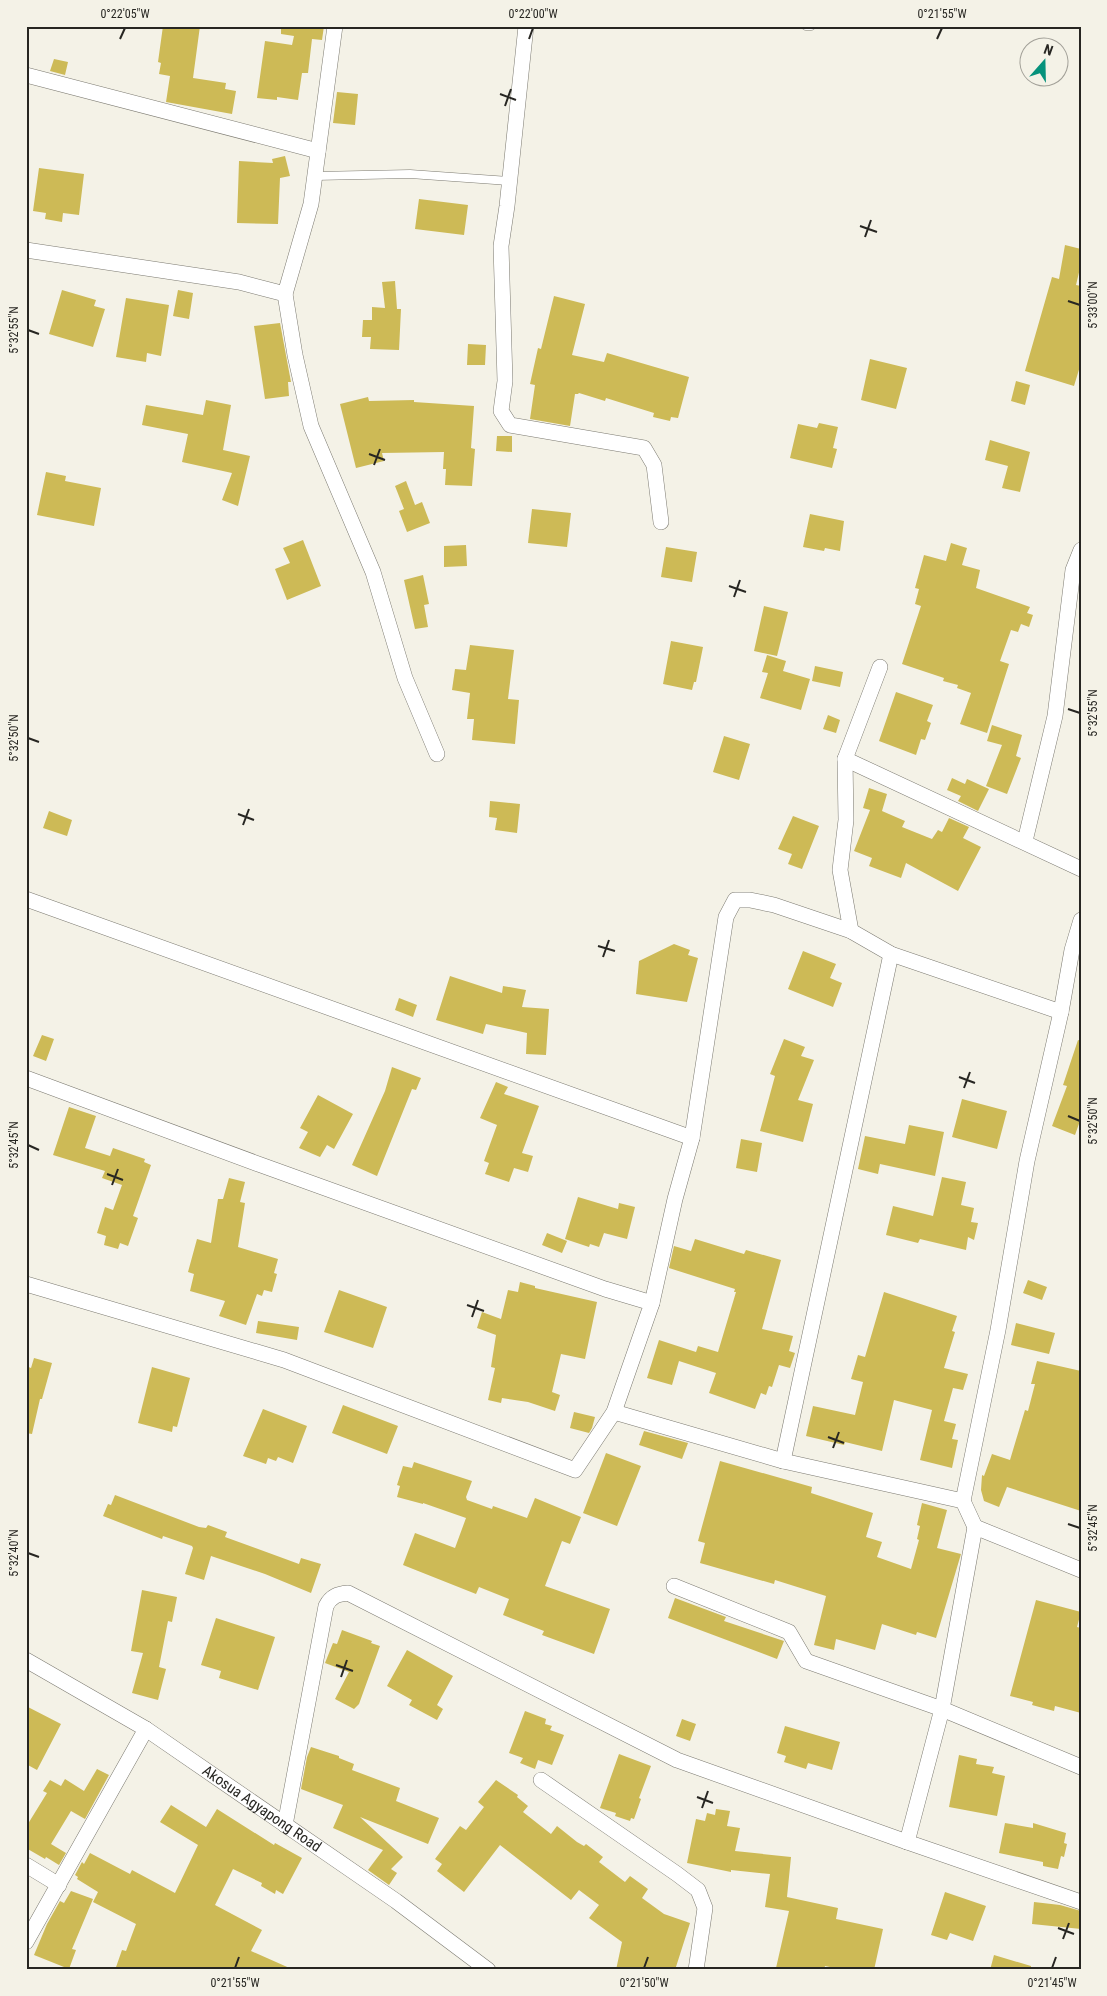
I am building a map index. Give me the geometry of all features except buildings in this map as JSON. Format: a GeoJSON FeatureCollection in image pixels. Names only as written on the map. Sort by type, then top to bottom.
{"type":"FeatureCollection","features":[{"type":"Feature","properties":{"kind":"street"},"geometry":{"type":"LineString","coordinates":[[335,26],[311,204],[285,294],[295,355],[311,426],[373,572],[405,678],[438,754]]}},
{"type":"Feature","properties":{"kind":"street"},"geometry":{"type":"LineString","coordinates":[[526,26],[501,246],[505,381],[501,411],[510,425],[644,448],[654,465],[661,522]]}},
{"type":"Feature","properties":{"kind":"street"},"geometry":{"type":"LineString","coordinates":[[26,75],[318,151]]}},
{"type":"Feature","properties":{"kind":"street"},"geometry":{"type":"LineString","coordinates":[[26,250],[239,282],[285,294]]}},
{"type":"Feature","properties":{"kind":"street"},"geometry":{"type":"LineString","coordinates":[[1025,841],[1055,716],[1073,570],[1081,550]]}},
{"type":"Feature","properties":{"kind":"street"},"geometry":{"type":"LineString","coordinates":[[851,931],[840,870],[846,820],[845,759],[880,667]]}},
{"type":"Feature","properties":{"kind":"street"},"geometry":{"type":"LineString","coordinates":[[845,759],[1025,841],[1081,869]]}},
{"type":"Feature","properties":{"kind":"street"},"geometry":{"type":"LineString","coordinates":[[26,899],[692,1138]]}},
{"type":"Feature","properties":{"kind":"street"},"geometry":{"type":"LineString","coordinates":[[26,1284],[284,1360],[575,1470],[614,1412],[652,1303],[675,1199],[692,1138],[726,917],[735,900],[774,904],[851,931],[891,954],[1061,1012]]}},
{"type":"Feature","properties":{"kind":"street"},"geometry":{"type":"LineString","coordinates":[[907,1842],[942,1709],[975,1526],[963,1501],[998,1330],[1027,1161],[1061,1012],[1072,950],[1081,920]]}},
{"type":"Feature","properties":{"kind":"street"},"geometry":{"type":"LineString","coordinates":[[783,1461],[891,954]]}},
{"type":"Feature","properties":{"kind":"street"},"geometry":{"type":"LineString","coordinates":[[26,1078],[605,1289],[652,1303]]}},
{"type":"Feature","properties":{"kind":"street"},"geometry":{"type":"LineString","coordinates":[[614,1412],[783,1461],[963,1501]]}},
{"type":"Feature","properties":{"kind":"street"},"geometry":{"type":"LineString","coordinates":[[975,1526],[1081,1570]]}},
{"type":"Feature","properties":{"kind":"street"},"geometry":{"type":"LineString","coordinates":[[674,1586],[789,1632],[806,1661],[942,1709],[1081,1767]]}},
{"type":"Feature","properties":{"kind":"street"},"geometry":{"type":"LineString","coordinates":[[285,1825],[326,1606],[329,1600],[335,1596],[348,1593],[677,1760],[1081,1902]]}},
{"type":"Feature","properties":{"kind":"street","name":"Akosua Agyapong Road"},"geometry":{"type":"LineString","coordinates":[[26,1660],[146,1730],[396,1901],[488,1970]]}},
{"type":"Feature","properties":{"kind":"street"},"geometry":{"type":"LineString","coordinates":[[26,1942],[146,1730]]}},
{"type":"Feature","properties":{"kind":"street"},"geometry":{"type":"LineString","coordinates":[[541,1780],[698,1890],[705,1908],[696,1970]]}},
{"type":"Feature","properties":{"kind":"street"},"geometry":{"type":"LineString","coordinates":[[26,1866],[59,1885]]}},
{"type":"Feature","properties":{"kind":"lane"},"geometry":{"type":"LineString","coordinates":[[806,26],[811,26]]}},
{"type":"Feature","properties":{"kind":"lane"},"geometry":{"type":"LineString","coordinates":[[315,176],[410,174],[509,181]]}}]}
